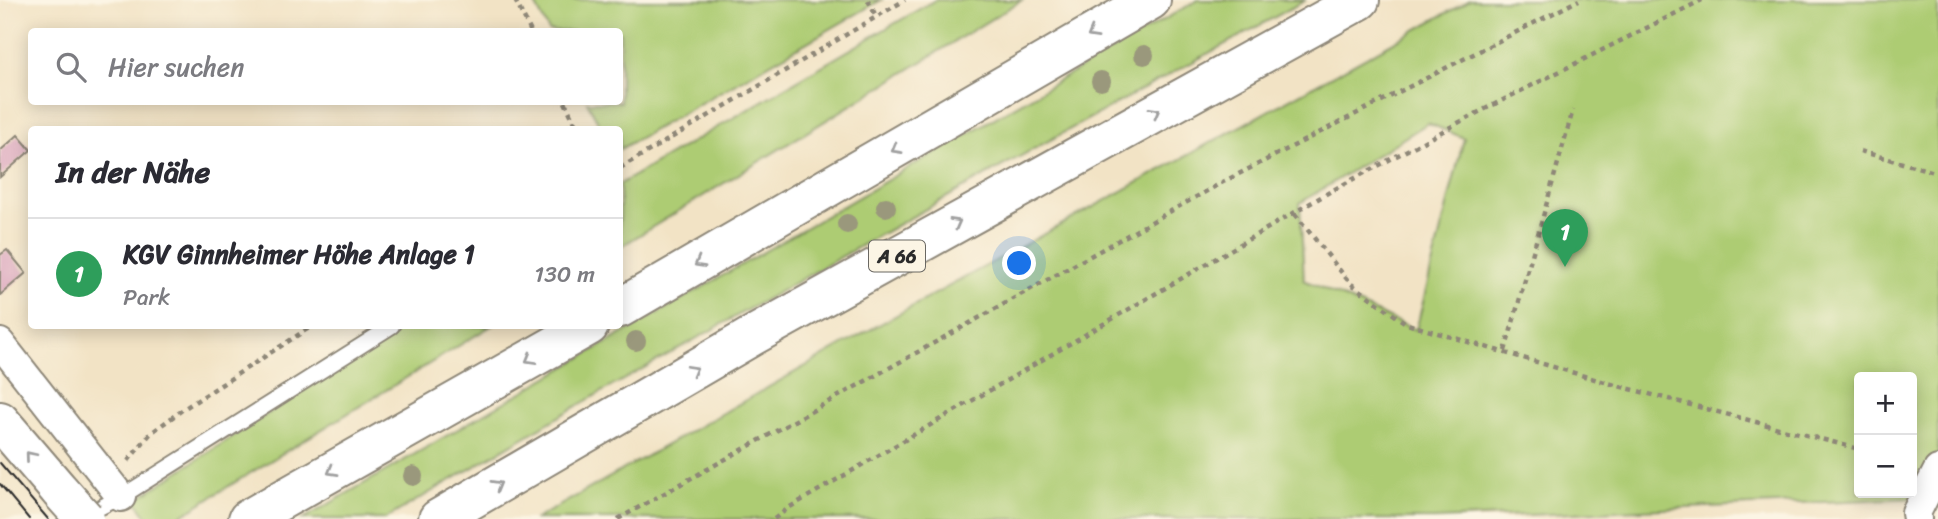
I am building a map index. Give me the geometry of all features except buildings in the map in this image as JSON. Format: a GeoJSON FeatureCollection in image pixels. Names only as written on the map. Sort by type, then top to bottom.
{"type":"FeatureCollection","features":[{"type":"Feature","properties":{"kind":"main road"},"geometry":{"type":"LineString","coordinates":[[623,306],[1151,0]]}},
{"type":"Feature","properties":{"kind":"main road","name":"A 66"},"geometry":{"type":"LineString","coordinates":[[438,519],[754,335],[1360,0]]}},
{"type":"Feature","properties":{"kind":"main road"},"geometry":{"type":"LineString","coordinates":[[248,519],[584,329]]}},
{"type":"Feature","properties":{"kind":"main road"},"geometry":{"type":"LineString","coordinates":[[0,421],[69,505],[85,519]]}},
{"type":"Feature","properties":{"kind":"street"},"geometry":{"type":"LineString","coordinates":[[0,343],[114,489]]}},
{"type":"Feature","properties":{"kind":"street"},"geometry":{"type":"LineString","coordinates":[[1917,519],[1916,513],[1938,470]]}},
{"type":"Feature","properties":{"kind":"lane"},"geometry":{"type":"LineString","coordinates":[[69,505],[114,489],[388,329]]}},
{"type":"Feature","properties":{"kind":"path"},"geometry":{"type":"LineString","coordinates":[[515,0],[529,28]]}},
{"type":"Feature","properties":{"kind":"path"},"geometry":{"type":"LineString","coordinates":[[867,0],[876,16]]}},
{"type":"Feature","properties":{"kind":"path"},"geometry":{"type":"LineString","coordinates":[[623,165],[905,0]]}},
{"type":"Feature","properties":{"kind":"path"},"geometry":{"type":"LineString","coordinates":[[618,519],[1223,182],[1579,0]]}},
{"type":"Feature","properties":{"kind":"path"},"geometry":{"type":"LineString","coordinates":[[774,519],[998,384],[1333,190],[1471,116],[1702,0]]}},
{"type":"Feature","properties":{"kind":"path"},"geometry":{"type":"LineString","coordinates":[[566,105],[576,126]]}},
{"type":"Feature","properties":{"kind":"path"},"geometry":{"type":"LineString","coordinates":[[1505,351],[1573,110]]}},
{"type":"Feature","properties":{"kind":"path"},"geometry":{"type":"LineString","coordinates":[[1860,151],[1938,173]]}},
{"type":"Feature","properties":{"kind":"path"},"geometry":{"type":"LineString","coordinates":[[1294,214],[1350,282],[1408,324],[1615,385],[1854,448]]}},
{"type":"Feature","properties":{"kind":"path"},"geometry":{"type":"LineString","coordinates":[[114,489],[151,433],[307,329]]}},
{"type":"Feature","properties":{"kind":"green space"},"geometry":{"type":"Polygon","coordinates":[[[533,0],[881,0],[623,147],[623,126],[600,126],[589,105],[623,105],[623,28],[547,28],[533,0]]]}},
{"type":"Feature","properties":{"kind":"green space"},"geometry":{"type":"Polygon","coordinates":[[[935,0],[1022,0],[623,245],[623,182],[935,0]]]}},
{"type":"Feature","properties":{"kind":"green space"},"geometry":{"type":"Polygon","coordinates":[[[1198,0],[1306,0],[988,174],[577,406],[385,519],[303,519],[1198,0]]]}},
{"type":"Feature","properties":{"kind":"green space"},"geometry":{"type":"Polygon","coordinates":[[[1470,0],[1938,0],[1938,497],[1917,498],[1917,372],[1854,372],[1854,498],[1915,498],[1434,519],[536,519],[864,333],[1470,0]],[[1428,123],[1300,203],[1304,280],[1416,330],[1464,138],[1428,123]]]}},
{"type":"Feature","properties":{"kind":"green space"},"geometry":{"type":"Polygon","coordinates":[[[398,329],[486,329],[175,519],[149,519],[135,500],[398,329]]]}},
{"type":"Feature","properties":{"kind":"tram line"},"geometry":{"type":"LineString","coordinates":[[0,463],[48,519]]}},
{"type":"Feature","properties":{"kind":"tram line"},"geometry":{"type":"LineString","coordinates":[[0,484],[29,519]]}},
{"type":"Feature","properties":{"kind":"place","name":"KGV Ginnheimer Höhe Anlage 1"},"geometry":{"type":"Point","coordinates":[1565,267]}}]}
